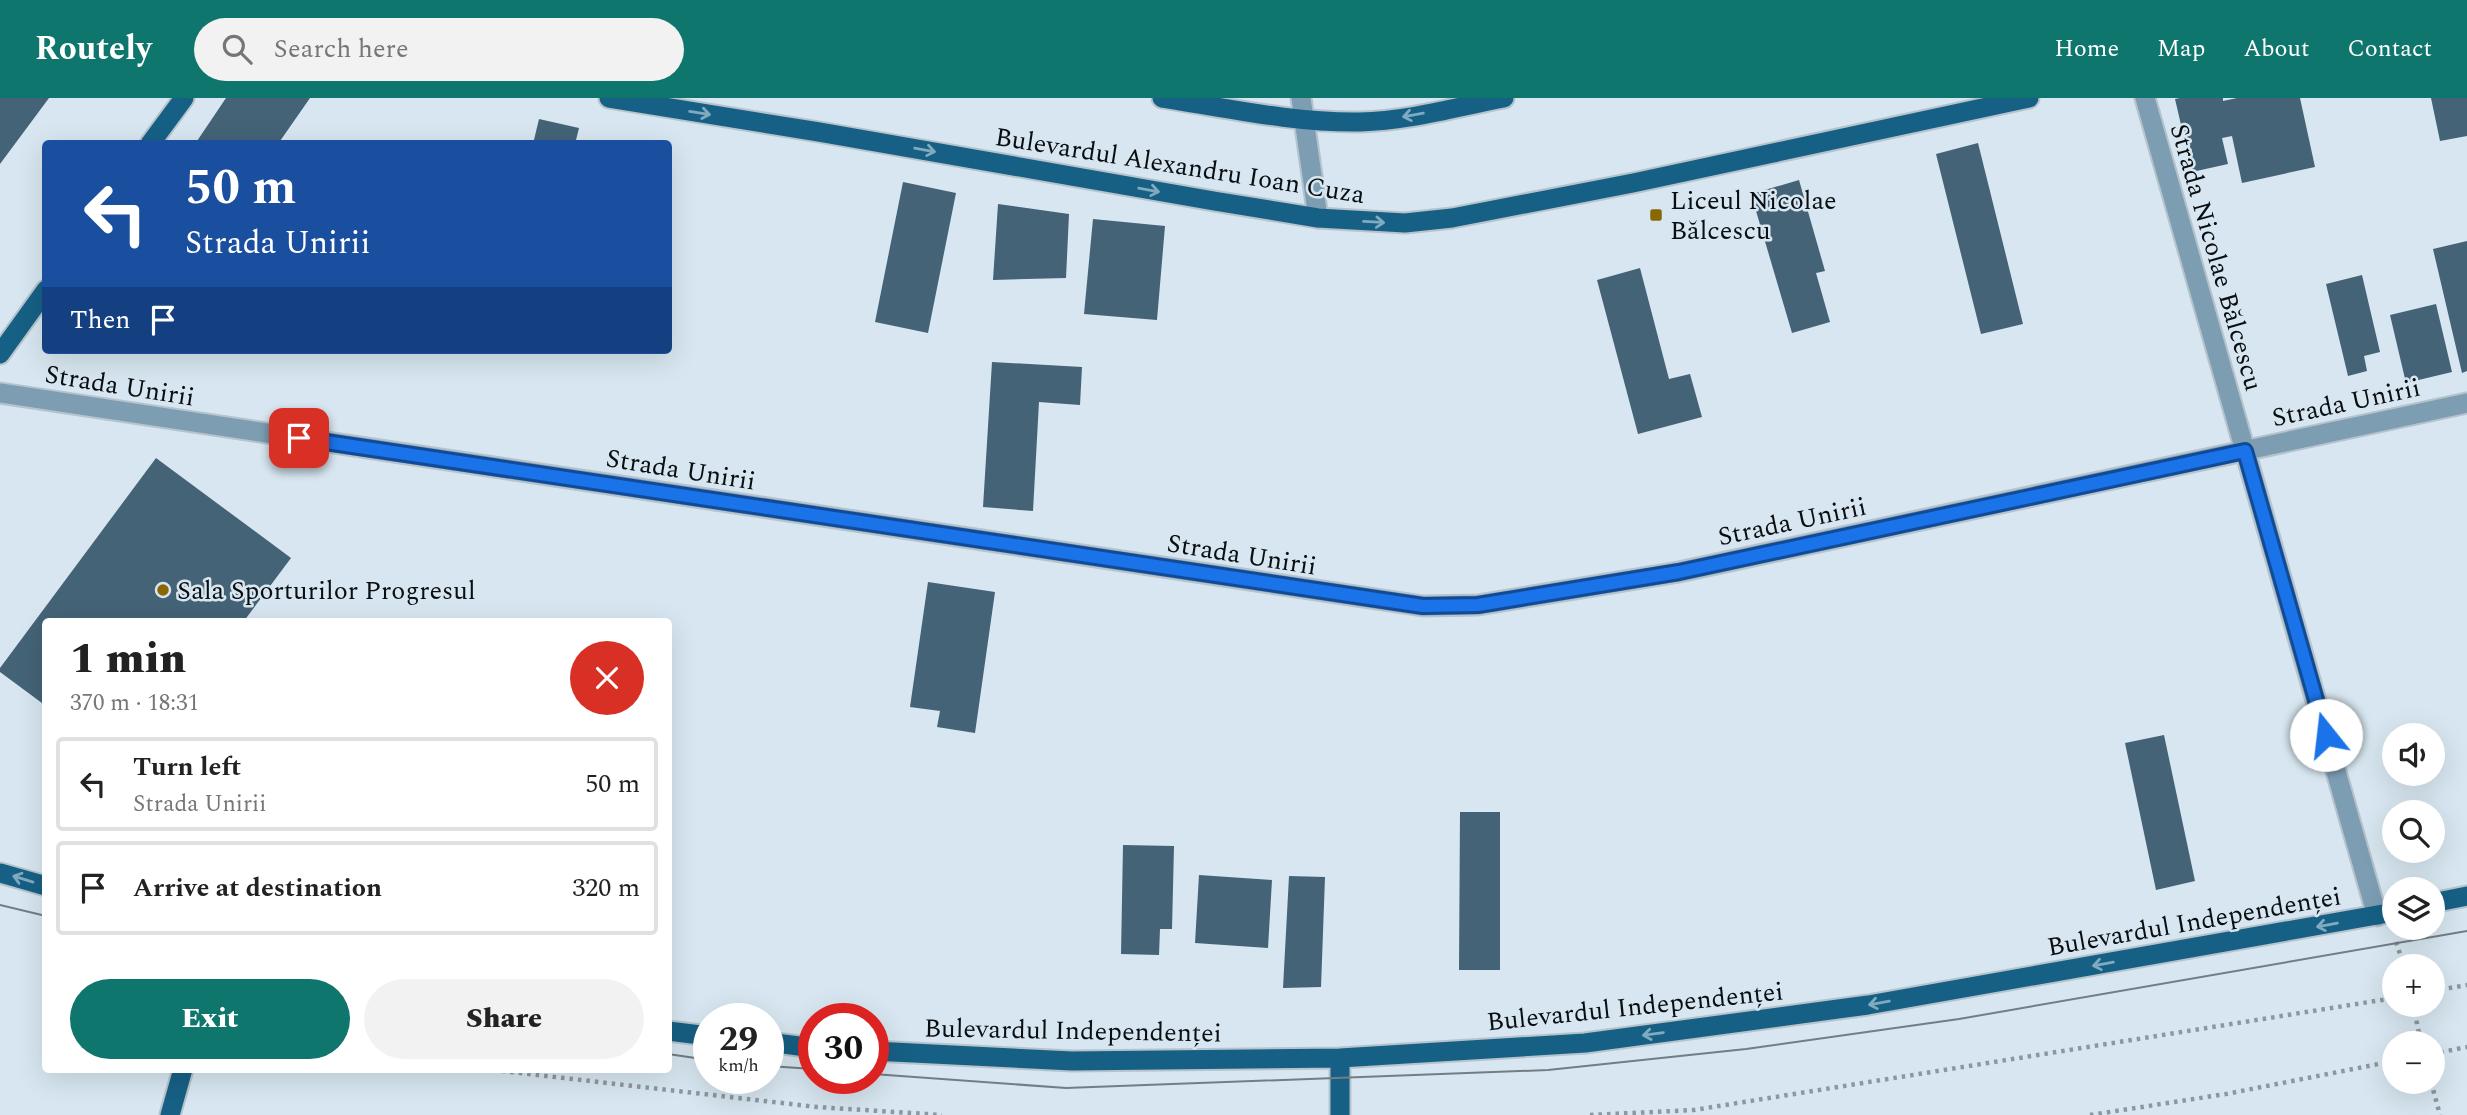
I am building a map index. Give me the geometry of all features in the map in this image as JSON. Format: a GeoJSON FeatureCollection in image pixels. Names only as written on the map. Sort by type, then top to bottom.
{"type":"FeatureCollection","features":[{"type":"Feature","properties":{"kind":"main road"},"geometry":{"type":"LineString","coordinates":[[153,140],[184,98]]}},
{"type":"Feature","properties":{"kind":"main road","name":"Bulevardul Alexandru Ioan Cuza"},"geometry":{"type":"LineString","coordinates":[[609,98],[1318,218],[1405,223],[1451,218],[1633,183],[2029,98]]}},
{"type":"Feature","properties":{"kind":"main road"},"geometry":{"type":"LineString","coordinates":[[1162,98],[1305,120],[1363,122],[1504,98]]}},
{"type":"Feature","properties":{"kind":"main road"},"geometry":{"type":"LineString","coordinates":[[0,354],[42,296]]}},
{"type":"Feature","properties":{"kind":"main road"},"geometry":{"type":"LineString","coordinates":[[0,873],[42,885]]}},
{"type":"Feature","properties":{"kind":"main road"},"geometry":{"type":"LineString","coordinates":[[2445,900],[2467,895]]}},
{"type":"Feature","properties":{"kind":"main road","name":"Bulevardul Independenței"},"geometry":{"type":"LineString","coordinates":[[889,1052],[1072,1061],[1340,1058],[1585,1043],[1868,1005],[2382,915]]}},
{"type":"Feature","properties":{"kind":"main road"},"geometry":{"type":"LineString","coordinates":[[672,1031],[693,1034]]}},
{"type":"Feature","properties":{"kind":"main road"},"geometry":{"type":"LineString","coordinates":[[1340,1058],[1340,1115]]}},
{"type":"Feature","properties":{"kind":"main road"},"geometry":{"type":"LineString","coordinates":[[170,1115],[182,1073]]}},
{"type":"Feature","properties":{"kind":"street"},"geometry":{"type":"LineString","coordinates":[[1301,98],[1318,218]]}},
{"type":"Feature","properties":{"kind":"street","name":"Strada Nicolae Bălcescu"},"geometry":{"type":"LineString","coordinates":[[2145,98],[2245,451],[2382,901]]}},
{"type":"Feature","properties":{"kind":"street","name":"Strada Unirii"},"geometry":{"type":"LineString","coordinates":[[0,393],[1423,606],[1478,605],[1679,572],[2467,403]]}},
{"type":"Feature","properties":{"kind":"path"},"geometry":{"type":"LineString","coordinates":[[2445,989],[2467,985]]}},
{"type":"Feature","properties":{"kind":"path"},"geometry":{"type":"LineString","coordinates":[[1590,1115],[1694,1110],[2382,1000]]}},
{"type":"Feature","properties":{"kind":"path"},"geometry":{"type":"LineString","coordinates":[[2445,1051],[2467,1047]]}},
{"type":"Feature","properties":{"kind":"path"},"geometry":{"type":"LineString","coordinates":[[2090,1115],[2226,1094],[2382,1063]]}},
{"type":"Feature","properties":{"kind":"path"},"geometry":{"type":"LineString","coordinates":[[520,1073],[817,1107],[942,1115]]}},
{"type":"Feature","properties":{"kind":"path"},"geometry":{"type":"LineString","coordinates":[[2434,1094],[2440,1115]]}},
{"type":"Feature","properties":{"kind":"building"},"geometry":{"type":"Polygon","coordinates":[[[0,98],[49,98],[0,164],[0,98]]]}},
{"type":"Feature","properties":{"kind":"building"},"geometry":{"type":"Polygon","coordinates":[[[226,98],[310,98],[281,140],[198,140],[226,98]]]}},
{"type":"Feature","properties":{"kind":"building"},"geometry":{"type":"Polygon","coordinates":[[[2223,98],[2223,101],[2237,98],[2300,98],[2315,167],[2242,183],[2232,136],[2222,138],[2228,164],[2192,172],[2175,99],[2223,98]]]}},
{"type":"Feature","properties":{"kind":"building"},"geometry":{"type":"Polygon","coordinates":[[[2431,98],[2467,98],[2467,136],[2440,141],[2431,98]]]}},
{"type":"Feature","properties":{"kind":"building"},"geometry":{"type":"Polygon","coordinates":[[[539,119],[579,128],[576,140],[534,140],[539,119]]]}},
{"type":"Feature","properties":{"kind":"building"},"geometry":{"type":"Polygon","coordinates":[[[1978,143],[2023,324],[1981,334],[1936,154],[1978,143]]]}},
{"type":"Feature","properties":{"kind":"building"},"geometry":{"type":"Polygon","coordinates":[[[1799,180],[1825,271],[1816,273],[1830,322],[1792,333],[1751,194],[1799,180]]]}},
{"type":"Feature","properties":{"kind":"building"},"geometry":{"type":"Polygon","coordinates":[[[903,182],[956,193],[928,333],[875,322],[903,182]]]}},
{"type":"Feature","properties":{"kind":"building"},"geometry":{"type":"Polygon","coordinates":[[[998,204],[1069,214],[1066,278],[993,280],[998,204]]]}},
{"type":"Feature","properties":{"kind":"building"},"geometry":{"type":"Polygon","coordinates":[[[1093,219],[1165,226],[1157,320],[1084,314],[1093,219]]]}},
{"type":"Feature","properties":{"kind":"building"},"geometry":{"type":"Polygon","coordinates":[[[2467,241],[2467,371],[2462,373],[2433,249],[2467,241]]]}},
{"type":"Feature","properties":{"kind":"building"},"geometry":{"type":"Polygon","coordinates":[[[1640,268],[1669,379],[1690,374],[1702,417],[1638,434],[1597,280],[1640,268]]]}},
{"type":"Feature","properties":{"kind":"building"},"geometry":{"type":"Polygon","coordinates":[[[2362,275],[2380,352],[2364,356],[2367,371],[2348,376],[2326,284],[2362,275]]]}},
{"type":"Feature","properties":{"kind":"building"},"geometry":{"type":"Polygon","coordinates":[[[2436,304],[2452,372],[2406,383],[2390,315],[2436,304]]]}},
{"type":"Feature","properties":{"kind":"building"},"geometry":{"type":"Polygon","coordinates":[[[992,362],[1082,367],[1080,405],[1039,402],[1033,511],[983,507],[992,362]]]}},
{"type":"Feature","properties":{"kind":"building","name":"Sala Sporturilor Progresul"},"geometry":{"type":"Polygon","coordinates":[[[156,458],[291,558],[246,618],[42,618],[42,703],[0,672],[0,668],[156,458]]]}},
{"type":"Feature","properties":{"kind":"building"},"geometry":{"type":"Polygon","coordinates":[[[928,582],[995,592],[975,733],[937,727],[940,711],[910,707],[928,582]]]}},
{"type":"Feature","properties":{"kind":"building"},"geometry":{"type":"Polygon","coordinates":[[[2164,735],[2195,881],[2156,890],[2125,743],[2164,735]]]}},
{"type":"Feature","properties":{"kind":"building"},"geometry":{"type":"Polygon","coordinates":[[[1460,812],[1500,812],[1500,970],[1459,970],[1460,812]]]}},
{"type":"Feature","properties":{"kind":"building"},"geometry":{"type":"Polygon","coordinates":[[[1123,845],[1174,846],[1172,929],[1160,929],[1159,955],[1121,954],[1123,845]]]}},
{"type":"Feature","properties":{"kind":"building"},"geometry":{"type":"Polygon","coordinates":[[[1199,875],[1272,880],[1268,948],[1195,943],[1199,875]]]}},
{"type":"Feature","properties":{"kind":"building"},"geometry":{"type":"Polygon","coordinates":[[[1289,876],[1325,877],[1321,987],[1283,988],[1289,876]]]}},
{"type":"Feature","properties":{"kind":"tram line"},"geometry":{"type":"LineString","coordinates":[[0,905],[42,915]]}},
{"type":"Feature","properties":{"kind":"tram line"},"geometry":{"type":"LineString","coordinates":[[889,1075],[1066,1088],[1548,1070],[1746,1049],[1959,1019],[2467,931]]}},
{"type":"Feature","properties":{"kind":"tram line"},"geometry":{"type":"LineString","coordinates":[[672,1055],[693,1058]]}},
{"type":"Feature","properties":{"kind":"tram line"},"geometry":{"type":"LineString","coordinates":[[784,1067],[798,1068]]}},
{"type":"Feature","properties":{"kind":"place","name":"Liceul Nicolae Bălcescu"},"geometry":{"type":"Point","coordinates":[1656,215]}},
{"type":"Feature","properties":{"kind":"place","name":"Sala Sporturilor Progresul"},"geometry":{"type":"Point","coordinates":[163,590]}},
{"type":"Feature","properties":{"kind":"route"},"geometry":{"type":"LineString","coordinates":[[299,438],[1423,606],[1478,605],[1679,572],[2245,451],[2326,735]]}}]}
